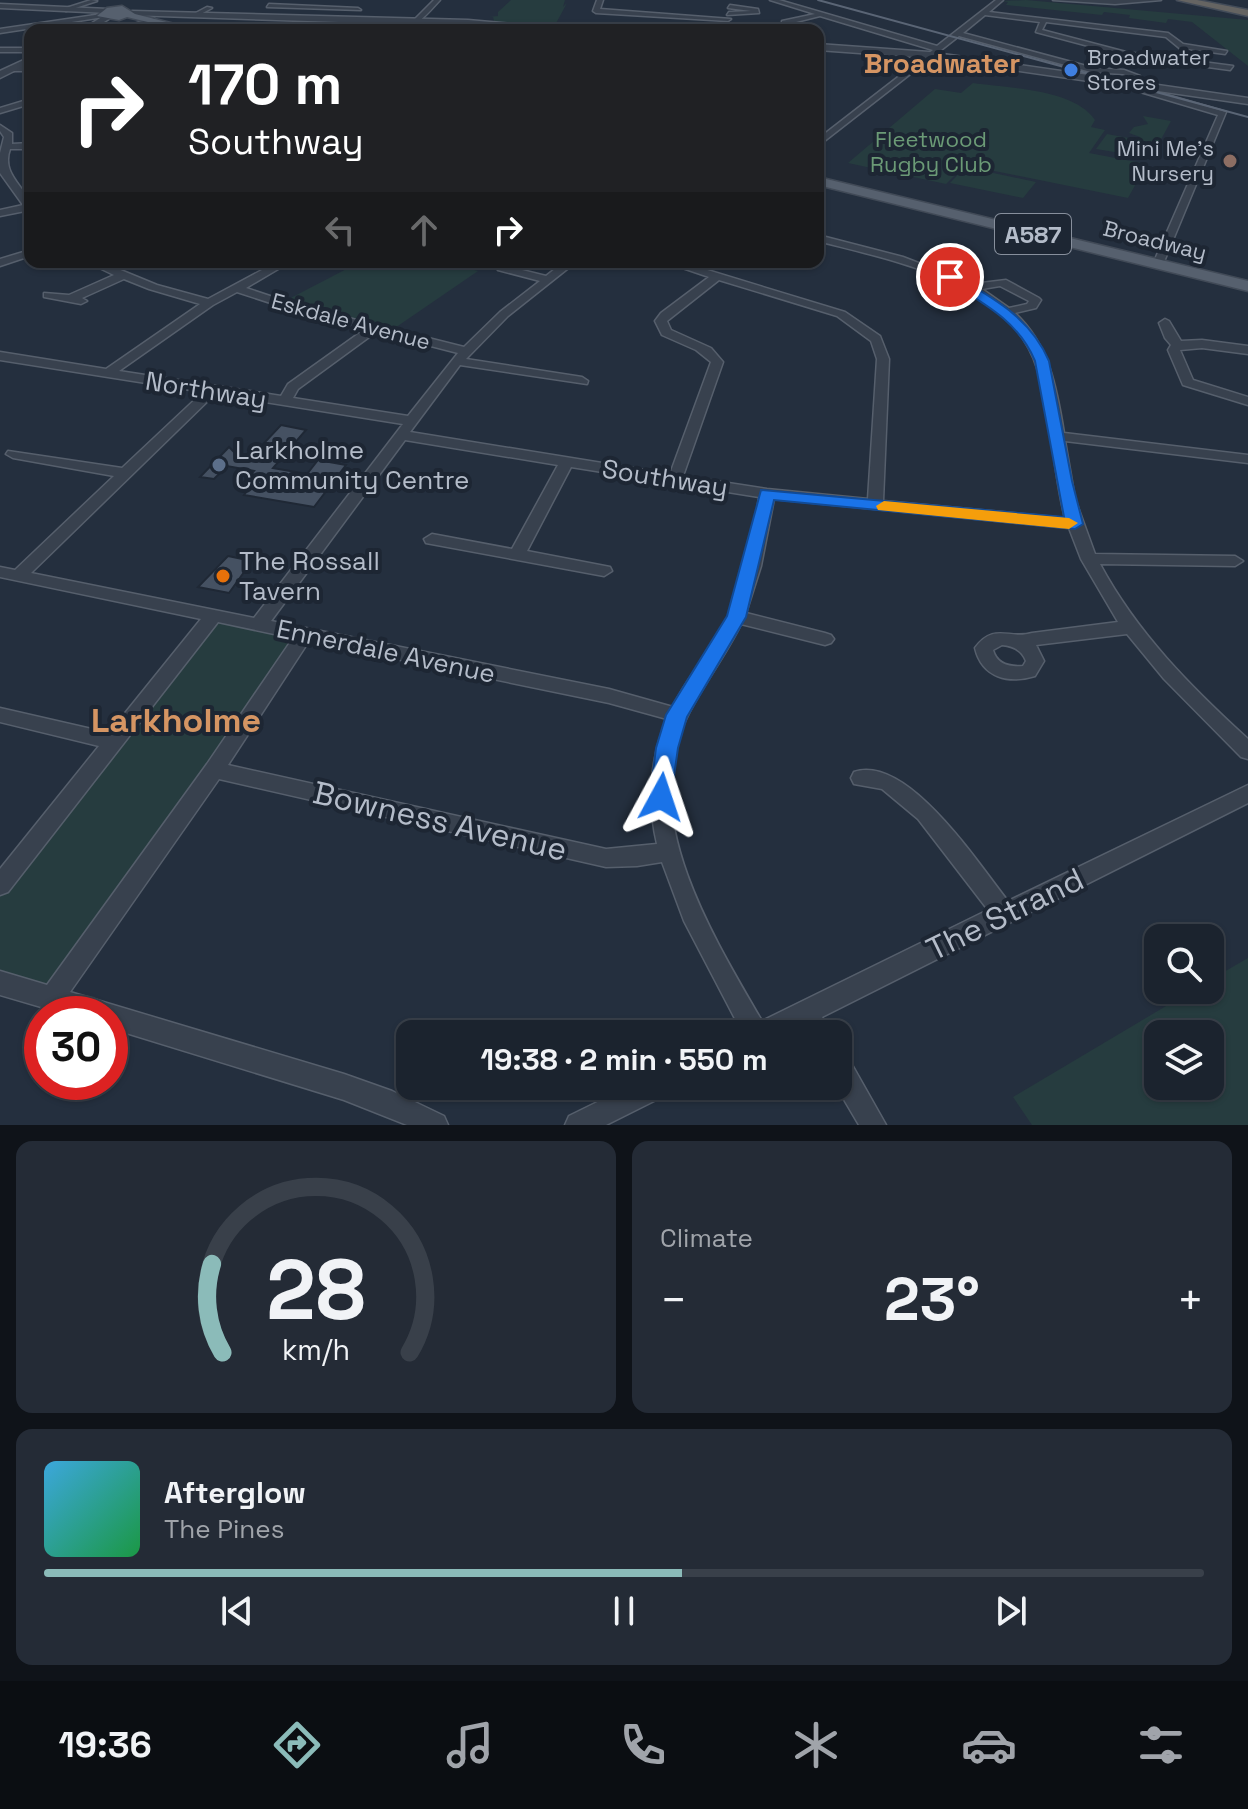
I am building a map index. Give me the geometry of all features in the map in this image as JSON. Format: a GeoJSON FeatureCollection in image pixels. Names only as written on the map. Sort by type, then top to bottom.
{"type":"FeatureCollection","features":[{"type":"Feature","properties":{"kind":"highway"},"geometry":{"type":"LineString","coordinates":[[1182,0],[1248,13]]}},
{"type":"Feature","properties":{"kind":"main road"},"geometry":{"type":"LineString","coordinates":[[92,1],[118,12],[170,24]]}},
{"type":"Feature","properties":{"kind":"main road","name":"Broadway"},"geometry":{"type":"LineString","coordinates":[[824,182],[1248,286]]}},
{"type":"Feature","properties":{"kind":"street"},"geometry":{"type":"LineString","coordinates":[[410,24],[437,0]]}},
{"type":"Feature","properties":{"kind":"street"},"geometry":{"type":"LineString","coordinates":[[600,0],[596,11],[729,10]]}},
{"type":"Feature","properties":{"kind":"street"},"geometry":{"type":"LineString","coordinates":[[773,0],[934,52]]}},
{"type":"Feature","properties":{"kind":"street"},"geometry":{"type":"LineString","coordinates":[[992,0],[1000,0]]}},
{"type":"Feature","properties":{"kind":"street"},"geometry":{"type":"LineString","coordinates":[[824,138],[1000,0]]}},
{"type":"Feature","properties":{"kind":"street"},"geometry":{"type":"LineString","coordinates":[[1057,0],[1157,0]]}},
{"type":"Feature","properties":{"kind":"street"},"geometry":{"type":"LineString","coordinates":[[66,9],[92,1]]}},
{"type":"Feature","properties":{"kind":"street"},"geometry":{"type":"LineString","coordinates":[[276,4],[311,4],[358,10],[347,19]]}},
{"type":"Feature","properties":{"kind":"street"},"geometry":{"type":"LineString","coordinates":[[0,6],[470,24]]}},
{"type":"Feature","properties":{"kind":"street"},"geometry":{"type":"LineString","coordinates":[[195,15],[209,8]]}},
{"type":"Feature","properties":{"kind":"street"},"geometry":{"type":"LineString","coordinates":[[1049,10],[1038,31],[1131,54],[1230,68]]}},
{"type":"Feature","properties":{"kind":"street"},"geometry":{"type":"LineString","coordinates":[[794,24],[786,22],[838,11]]}},
{"type":"Feature","properties":{"kind":"street"},"geometry":{"type":"LineString","coordinates":[[96,24],[118,12]]}},
{"type":"Feature","properties":{"kind":"street"},"geometry":{"type":"LineString","coordinates":[[43,24],[118,12]]}},
{"type":"Feature","properties":{"kind":"street"},"geometry":{"type":"LineString","coordinates":[[985,13],[1171,36],[1187,51],[1183,61]]}},
{"type":"Feature","properties":{"kind":"street"},"geometry":{"type":"LineString","coordinates":[[139,24],[154,20]]}},
{"type":"Feature","properties":{"kind":"street"},"geometry":{"type":"LineString","coordinates":[[851,24],[867,21],[886,27],[873,31]]}},
{"type":"Feature","properties":{"kind":"street"},"geometry":{"type":"LineString","coordinates":[[0,31],[24,27]]}},
{"type":"Feature","properties":{"kind":"street"},"geometry":{"type":"LineString","coordinates":[[1171,36],[1176,27]]}},
{"type":"Feature","properties":{"kind":"street"},"geometry":{"type":"LineString","coordinates":[[1124,72],[1145,32]]}},
{"type":"Feature","properties":{"kind":"street"},"geometry":{"type":"LineString","coordinates":[[957,33],[1098,71],[1124,72],[1135,76],[1140,89],[1223,114],[1158,264]]}},
{"type":"Feature","properties":{"kind":"street"},"geometry":{"type":"LineString","coordinates":[[1184,46],[1225,52]]}},
{"type":"Feature","properties":{"kind":"street"},"geometry":{"type":"LineString","coordinates":[[824,47],[934,52],[1248,101]]}},
{"type":"Feature","properties":{"kind":"street"},"geometry":{"type":"LineString","coordinates":[[0,50],[24,50]]}},
{"type":"Feature","properties":{"kind":"street"},"geometry":{"type":"LineString","coordinates":[[0,75],[24,63]]}},
{"type":"Feature","properties":{"kind":"street"},"geometry":{"type":"LineString","coordinates":[[13,69],[24,69]]}},
{"type":"Feature","properties":{"kind":"street"},"geometry":{"type":"LineString","coordinates":[[0,111],[24,103]]}},
{"type":"Feature","properties":{"kind":"street"},"geometry":{"type":"LineString","coordinates":[[0,127],[8,133],[1,172],[24,200]]}},
{"type":"Feature","properties":{"kind":"street"},"geometry":{"type":"LineString","coordinates":[[0,213],[24,208]]}},
{"type":"Feature","properties":{"kind":"street"},"geometry":{"type":"LineString","coordinates":[[824,240],[919,266],[972,288],[1006,312],[1035,343],[1042,361],[1075,524],[1089,559],[1130,627],[1181,687],[1248,751]]}},
{"type":"Feature","properties":{"kind":"street"},"geometry":{"type":"LineString","coordinates":[[0,263],[24,255]]}},
{"type":"Feature","properties":{"kind":"street"},"geometry":{"type":"LineString","coordinates":[[104,268],[209,303]]}},
{"type":"Feature","properties":{"kind":"street"},"geometry":{"type":"LineString","coordinates":[[107,374],[209,303],[274,268]]}},
{"type":"Feature","properties":{"kind":"street"},"geometry":{"type":"LineString","coordinates":[[502,268],[546,279]]}},
{"type":"Feature","properties":{"kind":"street"},"geometry":{"type":"LineString","coordinates":[[259,624],[462,356],[504,314],[562,268]]}},
{"type":"Feature","properties":{"kind":"street"},"geometry":{"type":"LineString","coordinates":[[691,268],[841,314],[876,339],[883,359],[875,505]]}},
{"type":"Feature","properties":{"kind":"street"},"geometry":{"type":"LineString","coordinates":[[48,295],[78,300],[121,276]]}},
{"type":"Feature","properties":{"kind":"street"},"geometry":{"type":"LineString","coordinates":[[675,479],[717,362],[713,354],[666,332],[661,321],[718,276]]}},
{"type":"Feature","properties":{"kind":"street"},"geometry":{"type":"LineString","coordinates":[[972,288],[1002,282],[1035,300],[1032,306],[1006,312]]}},
{"type":"Feature","properties":{"kind":"street","name":"Eskdale Avenue"},"geometry":{"type":"LineString","coordinates":[[236,288],[462,356],[582,381]]}},
{"type":"Feature","properties":{"kind":"street"},"geometry":{"type":"LineString","coordinates":[[1165,323],[1171,338],[1178,345],[1202,344],[1248,350]]}},
{"type":"Feature","properties":{"kind":"street"},"geometry":{"type":"LineString","coordinates":[[284,402],[293,387],[373,328]]}},
{"type":"Feature","properties":{"kind":"street"},"geometry":{"type":"LineString","coordinates":[[1178,345],[1175,355],[1188,382],[1248,401]]}},
{"type":"Feature","properties":{"kind":"street","name":"Northway"},"geometry":{"type":"LineString","coordinates":[[0,356],[412,421]]}},
{"type":"Feature","properties":{"kind":"street"},"geometry":{"type":"LineString","coordinates":[[18,576],[211,391]]}},
{"type":"Feature","properties":{"kind":"street","name":"Southway"},"geometry":{"type":"LineString","coordinates":[[401,435],[767,494],[1075,524]]}},
{"type":"Feature","properties":{"kind":"street"},"geometry":{"type":"LineString","coordinates":[[1056,436],[1248,459]]}},
{"type":"Feature","properties":{"kind":"street"},"geometry":{"type":"LineString","coordinates":[[13,454],[125,473]]}},
{"type":"Feature","properties":{"kind":"street"},"geometry":{"type":"LineString","coordinates":[[518,553],[566,462]]}},
{"type":"Feature","properties":{"kind":"street"},"geometry":{"type":"LineString","coordinates":[[751,1020],[702,937],[682,894],[668,851],[661,815],[662,779],[677,715],[737,617],[767,494]]}},
{"type":"Feature","properties":{"kind":"street"},"geometry":{"type":"LineString","coordinates":[[432,539],[604,571]]}},
{"type":"Feature","properties":{"kind":"street"},"geometry":{"type":"LineString","coordinates":[[1089,559],[1235,561]]}},
{"type":"Feature","properties":{"kind":"street","name":"Ennerdale Avenue"},"geometry":{"type":"LineString","coordinates":[[0,572],[609,696],[677,715]]}},
{"type":"Feature","properties":{"kind":"street"},"geometry":{"type":"LineString","coordinates":[[0,885],[214,615]]}},
{"type":"Feature","properties":{"kind":"street"},"geometry":{"type":"LineString","coordinates":[[737,617],[825,639]]}},
{"type":"Feature","properties":{"kind":"street"},"geometry":{"type":"LineString","coordinates":[[1023,644],[1032,639],[1130,627]]}},
{"type":"Feature","properties":{"kind":"street"},"geometry":{"type":"LineString","coordinates":[[53,996],[214,770],[304,635]]}},
{"type":"Feature","properties":{"kind":"street"},"geometry":{"type":"LineString","coordinates":[[0,715],[114,742]]}},
{"type":"Feature","properties":{"kind":"street","name":"Bowness Avenue"},"geometry":{"type":"LineString","coordinates":[[214,770],[606,858],[637,857],[668,851]]}},
{"type":"Feature","properties":{"kind":"street"},"geometry":{"type":"LineString","coordinates":[[861,778],[887,782],[925,813],[1004,913]]}},
{"type":"Feature","properties":{"kind":"street","name":"The Strand"},"geometry":{"type":"LineString","coordinates":[[791,1020],[1248,793]]}},
{"type":"Feature","properties":{"kind":"street"},"geometry":{"type":"LineString","coordinates":[[0,983],[45,996]]}},
{"type":"Feature","properties":{"kind":"street"},"geometry":{"type":"LineString","coordinates":[[807,1013],[811,1020]]}},
{"type":"Feature","properties":{"kind":"street"},"geometry":{"type":"LineString","coordinates":[[128,1021],[344,1087],[392,1104],[435,1125]]}},
{"type":"Feature","properties":{"kind":"street"},"geometry":{"type":"LineString","coordinates":[[852,1089],[873,1125]]}},
{"type":"Feature","properties":{"kind":"street"},"geometry":{"type":"LineString","coordinates":[[578,1125],[629,1100]]}},
{"type":"Feature","properties":{"kind":"green space"},"geometry":{"type":"Polygon","coordinates":[[[511,0],[565,0],[563,7],[567,3],[556,24],[478,22],[494,21],[493,17],[489,17],[498,16],[498,12],[511,0]]]}},
{"type":"Feature","properties":{"kind":"green space"},"geometry":{"type":"Polygon","coordinates":[[[1026,0],[1248,20],[1248,66],[1192,22],[1168,19],[1166,23],[1104,12],[1102,15],[1006,5],[1008,2],[1001,1],[1026,0]]]}},
{"type":"Feature","properties":{"kind":"green space","name":"Fleetwood Rugby Club"},"geometry":{"type":"Polygon","coordinates":[[[973,83],[1057,96],[1085,110],[1095,120],[1091,127],[1105,130],[1089,153],[1147,164],[1128,198],[965,165],[946,184],[848,163],[935,89],[961,93],[973,83]]]}},
{"type":"Feature","properties":{"kind":"green space"},"geometry":{"type":"Polygon","coordinates":[[[1143,116],[1171,121],[1151,158],[1096,149],[1107,134],[1139,140],[1140,137],[1129,133],[1134,127],[1148,124],[1143,116]]]}},
{"type":"Feature","properties":{"kind":"green space"},"geometry":{"type":"Polygon","coordinates":[[[965,167],[1036,182],[1023,198],[950,183],[965,167]]]}},
{"type":"Feature","properties":{"kind":"green space"},"geometry":{"type":"Polygon","coordinates":[[[348,268],[466,268],[478,271],[389,332],[281,303],[348,268]]]}},
{"type":"Feature","properties":{"kind":"green space"},"geometry":{"type":"Polygon","coordinates":[[[214,615],[304,635],[53,996],[0,983],[0,885],[214,615]]]}},
{"type":"Feature","properties":{"kind":"green space"},"geometry":{"type":"Polygon","coordinates":[[[1248,958],[1248,1125],[1032,1125],[1013,1097],[1169,1004],[1224,1004],[1224,972],[1248,958]]]}},
{"type":"Feature","properties":{"kind":"building"},"geometry":{"type":"Polygon","coordinates":[[[281,425],[306,430],[273,468],[307,474],[318,460],[346,465],[314,507],[244,495],[251,486],[242,484],[254,471],[227,466],[214,479],[200,477],[229,447],[236,454],[252,456],[281,425]]]}},
{"type":"Feature","properties":{"kind":"building","name":"The Rossall Tavern"},"geometry":{"type":"Polygon","coordinates":[[[228,556],[252,561],[229,593],[198,587],[228,556]]]}},
{"type":"Feature","properties":{"kind":"tram line"},"geometry":{"type":"LineString","coordinates":[[818,0],[1248,117]]}},
{"type":"Feature","properties":{"kind":"slow traffic"},"geometry":{"type":"LineString","coordinates":[[884,506],[1069,523]]}},
{"type":"Feature","properties":{"kind":"place","name":"Broadwater Stores"},"geometry":{"type":"Point","coordinates":[1071,70]}},
{"type":"Feature","properties":{"kind":"place","name":"Mini Me's Nursery"},"geometry":{"type":"Point","coordinates":[1230,161]}},
{"type":"Feature","properties":{"kind":"place","name":"Larkholme Community Centre"},"geometry":{"type":"Point","coordinates":[219,465]}},
{"type":"Feature","properties":{"kind":"place","name":"The Rossall Tavern"},"geometry":{"type":"Point","coordinates":[223,576]}},
{"type":"Feature","properties":{"kind":"district","name":"Broadwater"},"geometry":{"type":"Point","coordinates":[942,63]}},
{"type":"Feature","properties":{"kind":"district","name":"Larkholme"},"geometry":{"type":"Point","coordinates":[176,720]}},
{"type":"Feature","properties":{"kind":"route"},"geometry":{"type":"LineString","coordinates":[[661,797],[667,748],[677,715],[687,694],[714,657],[737,617],[767,494],[1075,524],[1063,481],[1047,383],[1035,343],[1006,312],[950,277]]}}]}
